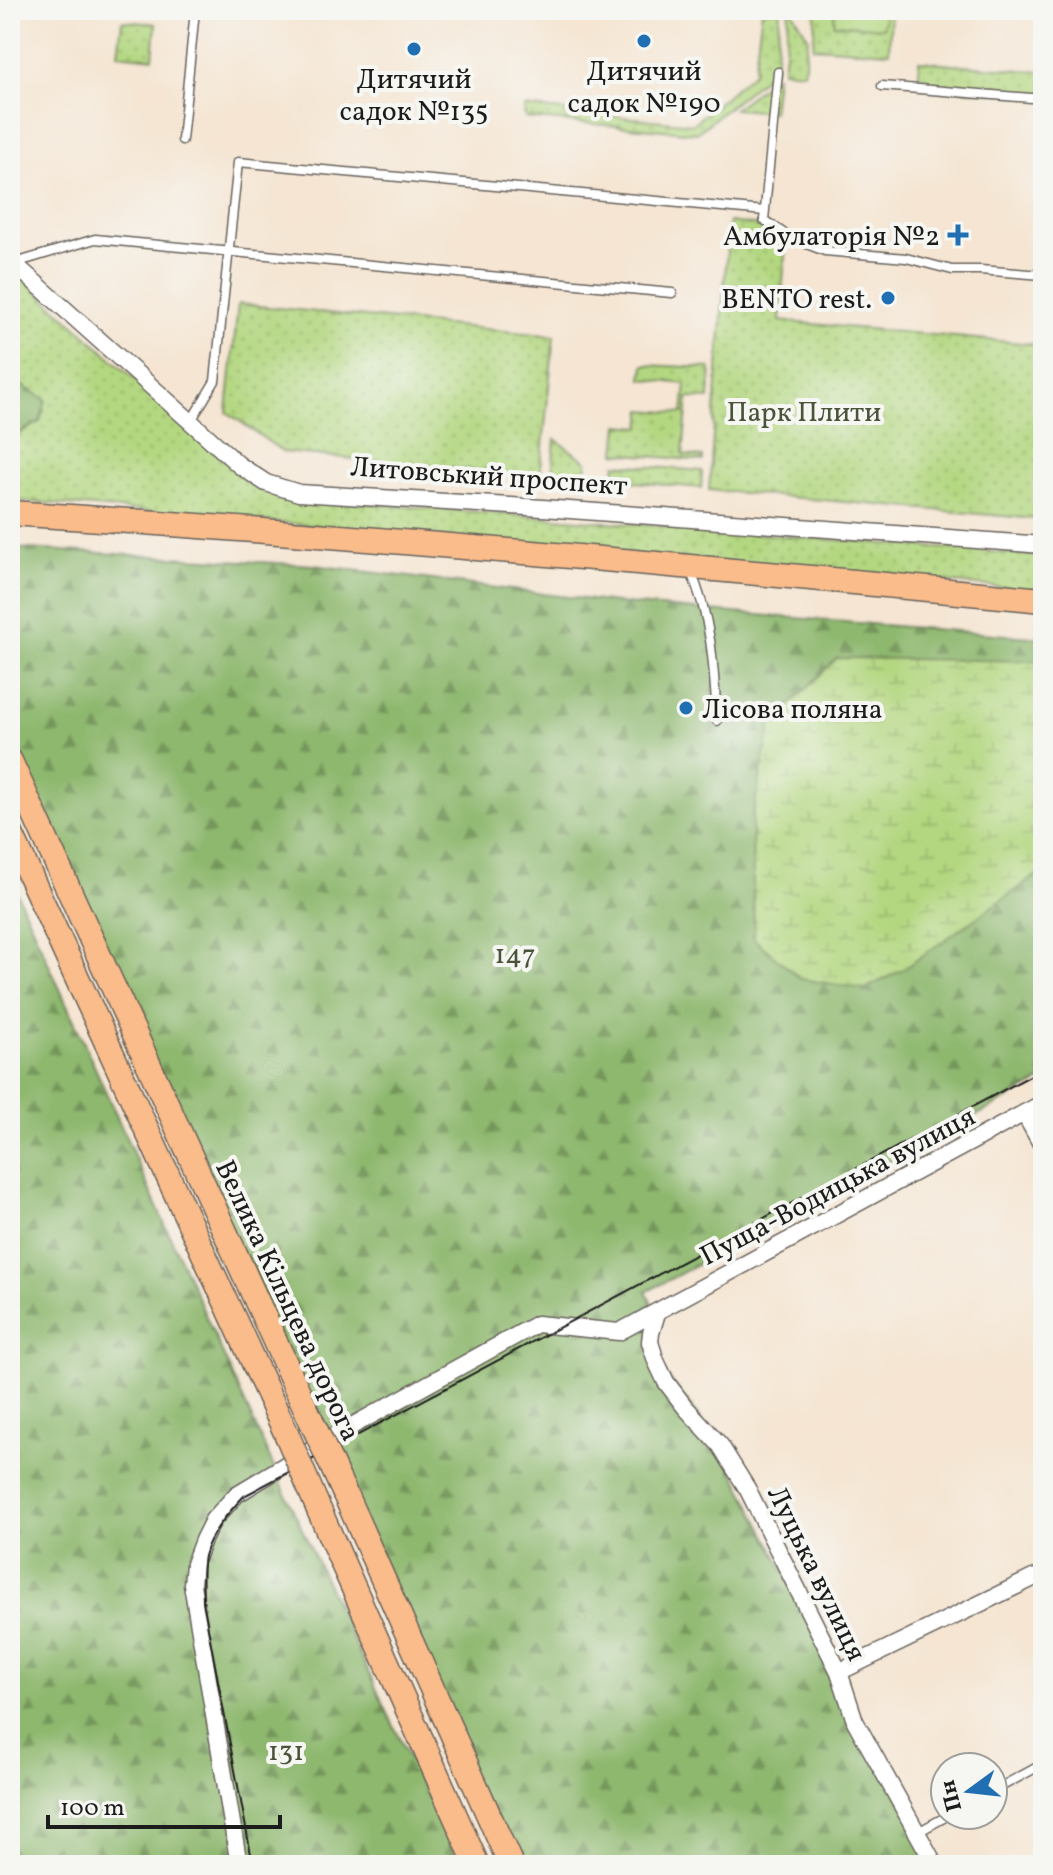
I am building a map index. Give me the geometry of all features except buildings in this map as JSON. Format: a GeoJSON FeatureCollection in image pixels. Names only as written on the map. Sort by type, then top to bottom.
{"type":"FeatureCollection","features":[{"type":"Feature","properties":{"kind":"main road"},"geometry":{"type":"LineString","coordinates":[[10,513],[688,566],[1043,600]]}},
{"type":"Feature","properties":{"kind":"main road","name":"Велика Кільцева дорога"},"geometry":{"type":"LineString","coordinates":[[10,761],[511,1865]]}},
{"type":"Feature","properties":{"kind":"main road","name":"Велика Кільцева дорога"},"geometry":{"type":"LineString","coordinates":[[10,832],[287,1435],[477,1865]]}},
{"type":"Feature","properties":{"kind":"street","name":"Литовський проспект"},"geometry":{"type":"LineString","coordinates":[[12,262],[239,465],[266,483],[299,493],[1043,545]]}},
{"type":"Feature","properties":{"kind":"street","name":"Пуща-Водицька вулиця"},"geometry":{"type":"LineString","coordinates":[[239,1865],[192,1584],[194,1564],[213,1520],[237,1494],[332,1437],[537,1324],[619,1332],[1043,1103]]}},
{"type":"Feature","properties":{"kind":"street"},"geometry":{"type":"LineString","coordinates":[[1024,1113],[1043,1147]]}},
{"type":"Feature","properties":{"kind":"street","name":"Луцька вулиця"},"geometry":{"type":"LineString","coordinates":[[657,1313],[650,1342],[666,1382],[720,1445],[748,1490],[839,1672],[855,1721],[935,1865]]}},
{"type":"Feature","properties":{"kind":"street"},"geometry":{"type":"LineString","coordinates":[[839,1672],[1043,1575]]}},
{"type":"Feature","properties":{"kind":"lane"},"geometry":{"type":"LineString","coordinates":[[182,140],[195,10]]}},
{"type":"Feature","properties":{"kind":"lane"},"geometry":{"type":"LineString","coordinates":[[778,72],[764,220],[791,238],[825,251],[906,258],[952,270],[1043,275]]}},
{"type":"Feature","properties":{"kind":"lane"},"geometry":{"type":"LineString","coordinates":[[882,86],[1043,99]]}},
{"type":"Feature","properties":{"kind":"lane"},"geometry":{"type":"LineString","coordinates":[[191,421],[215,381],[238,162],[765,211]]}},
{"type":"Feature","properties":{"kind":"lane"},"geometry":{"type":"LineString","coordinates":[[12,262],[95,239],[672,293]]}},
{"type":"Feature","properties":{"kind":"lane"},"geometry":{"type":"LineString","coordinates":[[688,566],[709,628],[717,721]]}},
{"type":"Feature","properties":{"kind":"lane"},"geometry":{"type":"LineString","coordinates":[[1009,1782],[1043,1764]]}},
{"type":"Feature","properties":{"kind":"lane"},"geometry":{"type":"LineString","coordinates":[[917,1833],[929,1826]]}},
{"type":"Feature","properties":{"kind":"green space"},"geometry":{"type":"Polygon","coordinates":[[[762,10],[780,10],[775,69],[697,133],[525,118],[524,107],[693,124],[754,72],[762,10]]]}},
{"type":"Feature","properties":{"kind":"green space"},"geometry":{"type":"Polygon","coordinates":[[[789,10],[792,10],[808,37],[804,72],[783,70],[789,10]]]}},
{"type":"Feature","properties":{"kind":"green space"},"geometry":{"type":"Polygon","coordinates":[[[816,10],[835,10],[834,24],[891,10],[889,52],[813,47],[816,10]]]}},
{"type":"Feature","properties":{"kind":"green space"},"geometry":{"type":"Polygon","coordinates":[[[835,10],[885,10],[883,28],[834,24],[835,10]]]}},
{"type":"Feature","properties":{"kind":"green space"},"geometry":{"type":"Polygon","coordinates":[[[122,21],[156,24],[153,58],[118,54],[122,21]]]}},
{"type":"Feature","properties":{"kind":"green space"},"geometry":{"type":"Polygon","coordinates":[[[919,61],[1043,72],[1043,97],[919,86],[919,61]]]}},
{"type":"Feature","properties":{"kind":"green space"},"geometry":{"type":"Polygon","coordinates":[[[776,76],[772,112],[734,109],[776,76]]]}},
{"type":"Feature","properties":{"kind":"green space","name":"Парк Плити"},"geometry":{"type":"Polygon","coordinates":[[[729,222],[761,226],[786,243],[780,321],[1043,345],[1043,426],[1035,519],[709,490],[729,222]]]}},
{"type":"Feature","properties":{"kind":"green space"},"geometry":{"type":"Polygon","coordinates":[[[10,267],[236,470],[296,498],[1043,556],[1043,591],[10,500],[10,267]]]}},
{"type":"Feature","properties":{"kind":"green space"},"geometry":{"type":"Polygon","coordinates":[[[238,304],[554,336],[540,477],[283,452],[227,412],[238,304]]]}},
{"type":"Feature","properties":{"kind":"green space"},"geometry":{"type":"Polygon","coordinates":[[[644,365],[711,368],[709,399],[688,398],[683,455],[703,457],[703,461],[616,453],[619,425],[641,427],[643,410],[683,413],[686,384],[642,379],[644,365]]]}},
{"type":"Feature","properties":{"kind":"green space"},"geometry":{"type":"Polygon","coordinates":[[[10,378],[46,400],[40,422],[10,438],[10,378]]]}},
{"type":"Feature","properties":{"kind":"green space"},"geometry":{"type":"Polygon","coordinates":[[[555,439],[587,462],[585,478],[552,475],[555,439]]]}},
{"type":"Feature","properties":{"kind":"green space"},"geometry":{"type":"Polygon","coordinates":[[[616,464],[702,471],[701,488],[614,480],[616,464]]]}},
{"type":"Feature","properties":{"kind":"green space","name":"147"},"geometry":{"type":"Polygon","coordinates":[[[10,548],[314,565],[624,604],[1043,638],[1043,1080],[646,1292],[657,1313],[656,1361],[720,1445],[935,1865],[511,1865],[10,761],[10,548]]]}},
{"type":"Feature","properties":{"kind":"green space"},"geometry":{"type":"Polygon","coordinates":[[[837,658],[1043,661],[1043,871],[902,970],[865,989],[801,979],[754,939],[752,818],[771,724],[837,658]]]}},
{"type":"Feature","properties":{"kind":"green space","name":"131"},"geometry":{"type":"Polygon","coordinates":[[[10,878],[287,1497],[461,1865],[10,1865],[10,878]]]}},
{"type":"Feature","properties":{"kind":"tram line"},"geometry":{"type":"LineString","coordinates":[[253,1865],[203,1602],[202,1579],[204,1556],[215,1531],[244,1496],[1043,1069]]}},
{"type":"Feature","properties":{"kind":"place","name":"Дитячий садок №190"},"geometry":{"type":"Point","coordinates":[644,41]}},
{"type":"Feature","properties":{"kind":"place","name":"Дитячий садок №135"},"geometry":{"type":"Point","coordinates":[414,49]}},
{"type":"Feature","properties":{"kind":"place","name":"Амбулаторія №2"},"geometry":{"type":"Point","coordinates":[958,235]}},
{"type":"Feature","properties":{"kind":"place","name":"BENTO rest."},"geometry":{"type":"Point","coordinates":[888,298]}},
{"type":"Feature","properties":{"kind":"place","name":"Лісова поляна"},"geometry":{"type":"Point","coordinates":[686,708]}}]}
